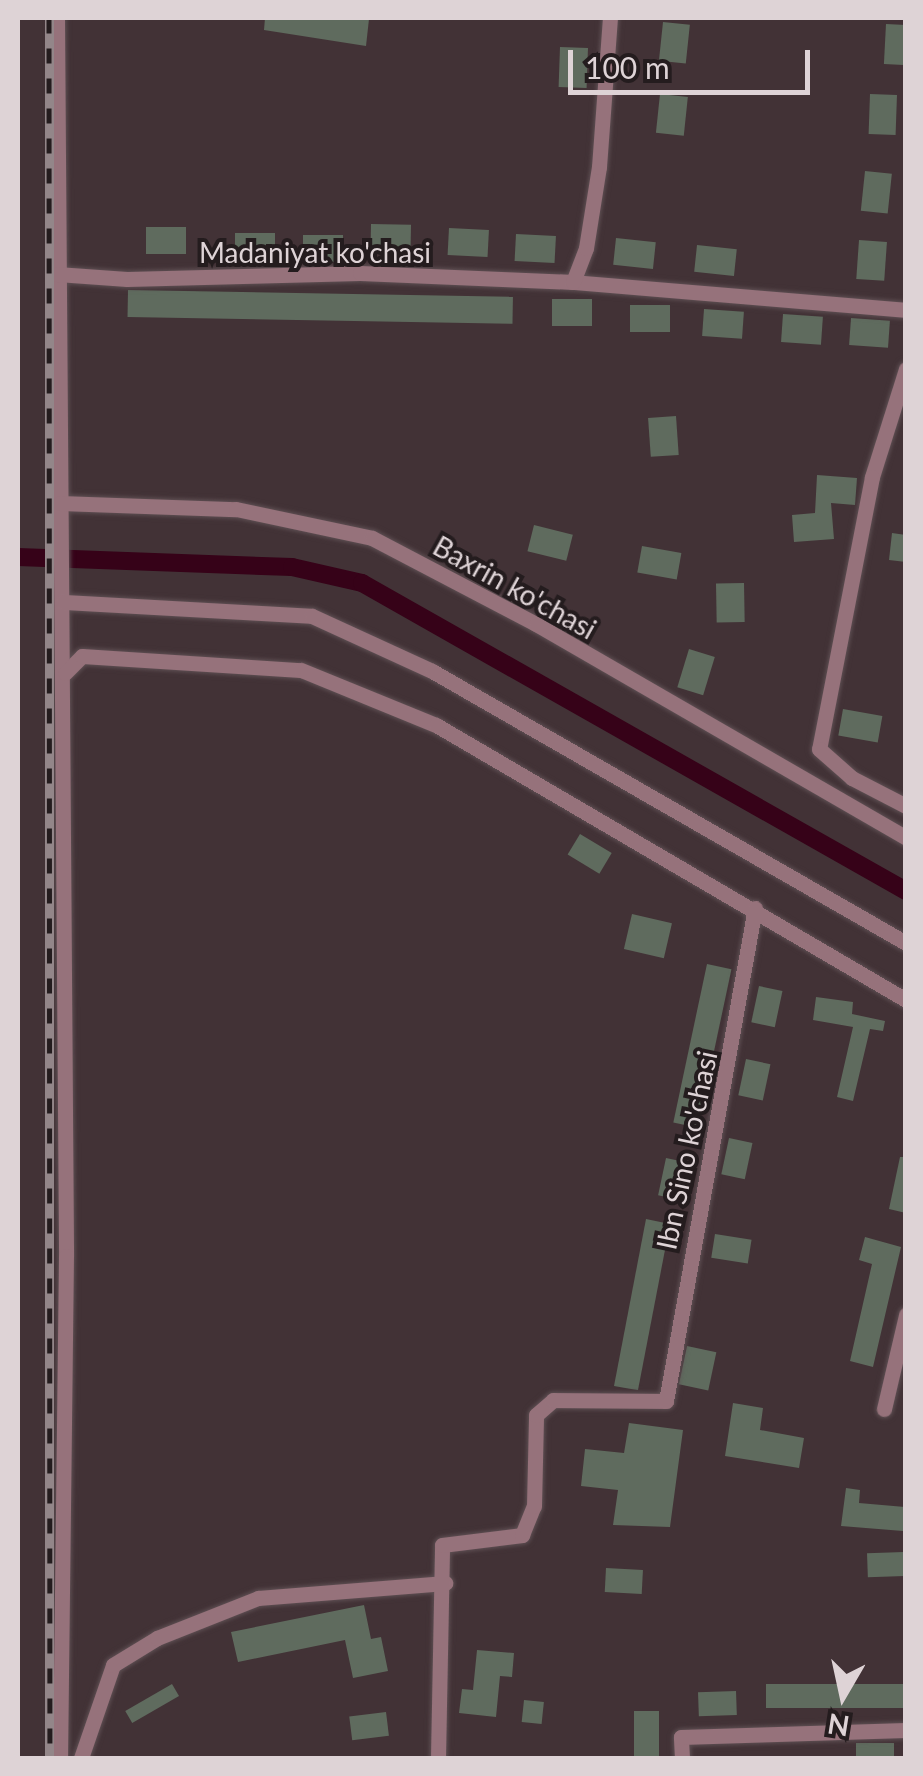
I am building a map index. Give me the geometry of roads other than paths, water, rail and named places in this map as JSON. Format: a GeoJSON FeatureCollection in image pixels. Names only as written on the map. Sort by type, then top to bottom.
{"type":"FeatureCollection","features":[{"type":"Feature","properties":{"kind":"street"},"geometry":{"type":"LineString","coordinates":[[56,18],[65,672],[60,1758]]}},
{"type":"Feature","properties":{"kind":"street"},"geometry":{"type":"LineString","coordinates":[[573,282],[599,167],[610,18]]}},
{"type":"Feature","properties":{"kind":"street","name":"Madaniyat ko'chasi"},"geometry":{"type":"LineString","coordinates":[[57,274],[573,282],[906,310]]}},
{"type":"Feature","properties":{"kind":"street"},"geometry":{"type":"LineString","coordinates":[[906,370],[872,477],[819,749],[852,778],[906,806]]}},
{"type":"Feature","properties":{"kind":"street","name":"Baxrin ko'chasi"},"geometry":{"type":"LineString","coordinates":[[60,503],[236,509],[372,538],[536,624],[906,838]]}},
{"type":"Feature","properties":{"kind":"street"},"geometry":{"type":"LineString","coordinates":[[63,602],[312,616],[432,671],[906,943]]}},
{"type":"Feature","properties":{"kind":"street"},"geometry":{"type":"LineString","coordinates":[[65,672],[82,656],[301,670],[436,725],[755,908],[906,1000]]}},
{"type":"Feature","properties":{"kind":"street","name":"Ibn Sino ko'chasi"},"geometry":{"type":"LineString","coordinates":[[446,1583],[442,1545],[522,1535],[534,1506],[536,1414],[553,1400],[666,1401],[755,908]]}},
{"type":"Feature","properties":{"kind":"street"},"geometry":{"type":"LineString","coordinates":[[884,1409],[906,1314]]}},
{"type":"Feature","properties":{"kind":"street"},"geometry":{"type":"LineString","coordinates":[[80,1758],[113,1666],[157,1638],[258,1598],[446,1583],[438,1758]]}},
{"type":"Feature","properties":{"kind":"street"},"geometry":{"type":"LineString","coordinates":[[682,1758],[681,1737],[906,1730]]}},
{"type":"Feature","properties":{"kind":"waterway"},"geometry":{"type":"LineString","coordinates":[[18,557],[292,567],[362,583],[906,891]]}},
{"type":"Feature","properties":{"kind":"railway"},"geometry":{"type":"LineString","coordinates":[[49,18],[50,1758]]}}]}
